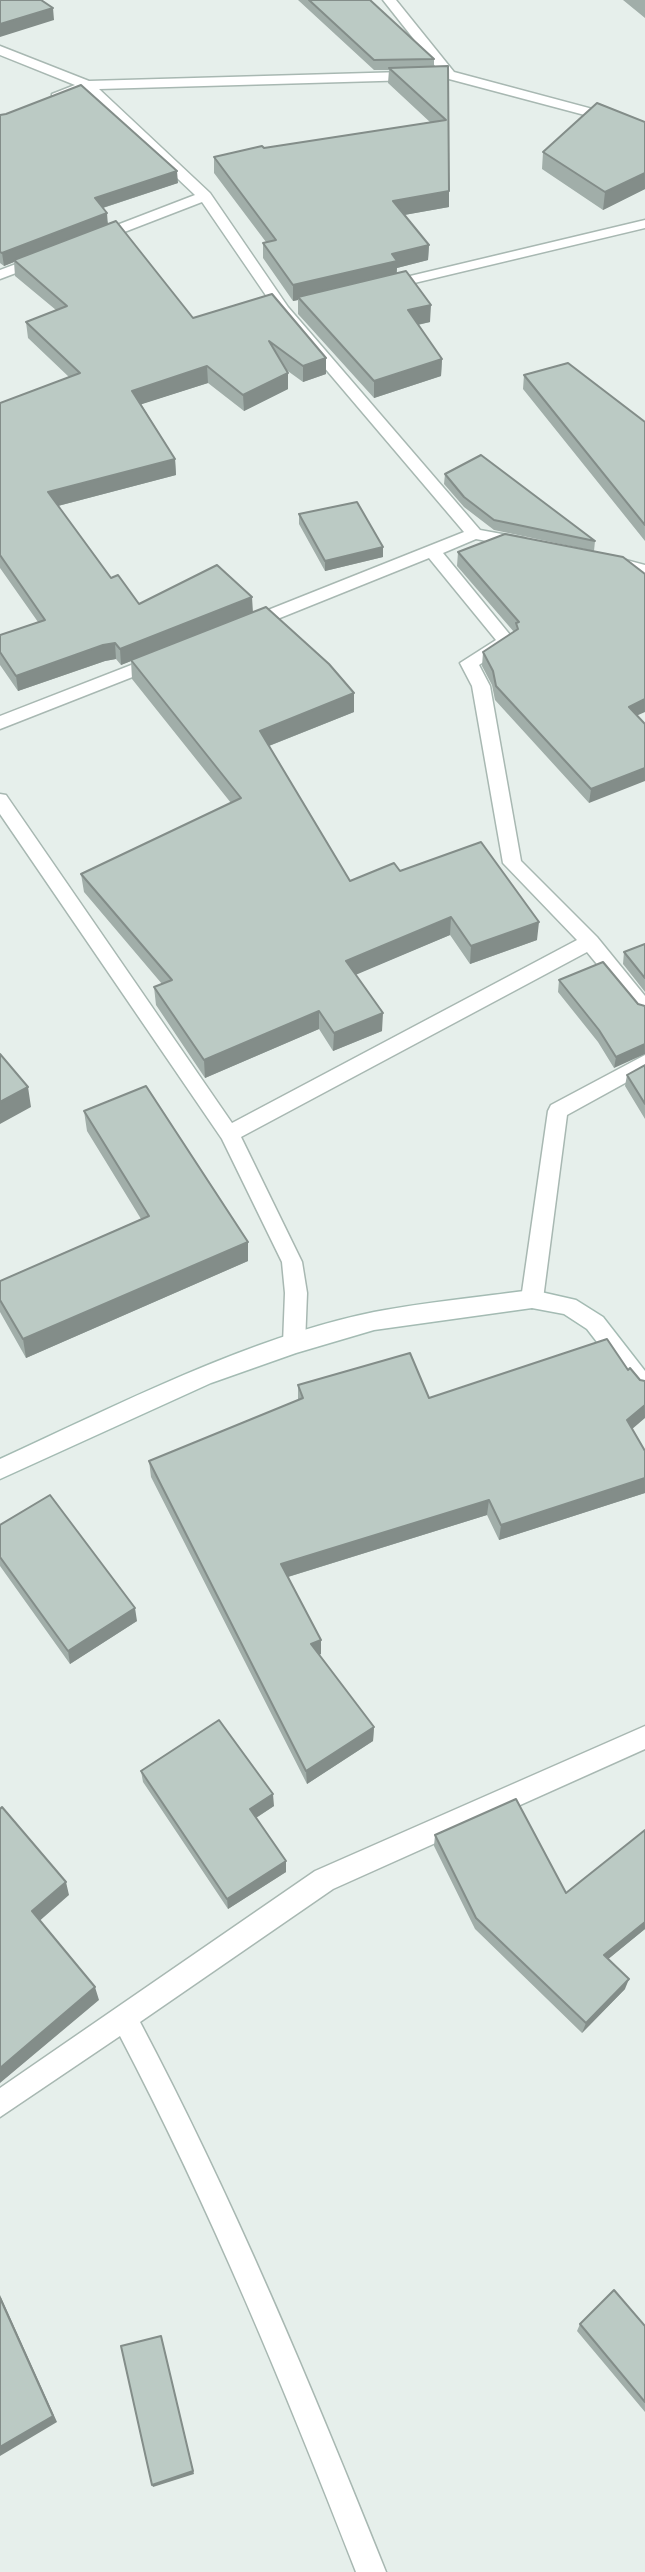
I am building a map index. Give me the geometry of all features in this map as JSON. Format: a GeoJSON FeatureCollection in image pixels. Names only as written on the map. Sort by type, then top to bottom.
{"type":"FeatureCollection","features":[{"type":"Feature","properties":{"kind":"street"},"geometry":{"type":"LineString","coordinates":[[388,0],[449,75]]}},
{"type":"Feature","properties":{"kind":"street"},"geometry":{"type":"LineString","coordinates":[[0,50],[87,85],[205,196],[290,309],[475,534]]}},
{"type":"Feature","properties":{"kind":"street"},"geometry":{"type":"LineString","coordinates":[[50,100],[87,85],[449,75],[645,127]]}},
{"type":"Feature","properties":{"kind":"street"},"geometry":{"type":"LineString","coordinates":[[77,245],[205,196]]}},
{"type":"Feature","properties":{"kind":"street"},"geometry":{"type":"LineString","coordinates":[[364,291],[645,224]]}},
{"type":"Feature","properties":{"kind":"street"},"geometry":{"type":"LineString","coordinates":[[0,275],[51,255]]}},
{"type":"Feature","properties":{"kind":"street"},"geometry":{"type":"LineString","coordinates":[[229,632],[475,534],[538,546]]}},
{"type":"Feature","properties":{"kind":"street"},"geometry":{"type":"LineString","coordinates":[[627,564],[645,550]]}},
{"type":"Feature","properties":{"kind":"street"},"geometry":{"type":"LineString","coordinates":[[432,551],[507,640],[470,663],[481,685],[512,863],[590,942],[645,1009]]}},
{"type":"Feature","properties":{"kind":"street"},"geometry":{"type":"LineString","coordinates":[[589,556],[645,570]]}},
{"type":"Feature","properties":{"kind":"street"},"geometry":{"type":"LineString","coordinates":[[0,723],[178,652]]}},
{"type":"Feature","properties":{"kind":"street"},"geometry":{"type":"LineString","coordinates":[[0,800],[229,1134],[292,1262],[296,1293],[293,1344]]}},
{"type":"Feature","properties":{"kind":"street"},"geometry":{"type":"LineString","coordinates":[[229,1134],[590,942]]}},
{"type":"Feature","properties":{"kind":"street"},"geometry":{"type":"LineString","coordinates":[[532,1298],[558,1111],[645,1063]]}},
{"type":"Feature","properties":{"kind":"street"},"geometry":{"type":"LineString","coordinates":[[0,1469],[203,1377],[293,1344],[374,1321],[532,1298],[569,1306],[595,1323],[645,1387]]}},
{"type":"Feature","properties":{"kind":"street"},"geometry":{"type":"LineString","coordinates":[[0,2104],[324,1880],[645,1737]]}},
{"type":"Feature","properties":{"kind":"street"},"geometry":{"type":"LineString","coordinates":[[124,2018],[171,2105],[235,2242],[371,2572]]}},
{"type":"Feature","properties":{"kind":"building"},"geometry":{"type":"Polygon","coordinates":[[[0,0],[41,0],[53,8],[0,24],[0,0]]]}},
{"type":"Feature","properties":{"kind":"building"},"geometry":{"type":"Polygon","coordinates":[[[309,0],[370,0],[434,59],[374,60],[309,0]]]}},
{"type":"Feature","properties":{"kind":"building"},"geometry":{"type":"Polygon","coordinates":[[[448,66],[449,191],[393,201],[429,245],[392,254],[397,261],[293,285],[263,243],[276,240],[214,157],[262,146],[264,148],[446,120],[389,68],[448,66]]]}},
{"type":"Feature","properties":{"kind":"building"},"geometry":{"type":"Polygon","coordinates":[[[81,85],[177,171],[95,198],[107,213],[2,253],[0,115],[81,85]]]}},
{"type":"Feature","properties":{"kind":"building"},"geometry":{"type":"Polygon","coordinates":[[[597,103],[645,122],[645,173],[605,192],[543,152],[597,103]]]}},
{"type":"Feature","properties":{"kind":"building"},"geometry":{"type":"Polygon","coordinates":[[[116,221],[193,318],[272,294],[326,358],[303,366],[269,341],[288,373],[243,395],[207,366],[132,391],[175,459],[48,492],[111,578],[118,575],[139,604],[217,565],[252,597],[120,649],[115,643],[103,645],[16,676],[0,652],[0,635],[45,620],[0,555],[0,403],[80,373],[26,322],[67,306],[14,260],[116,221]]]}},
{"type":"Feature","properties":{"kind":"building"},"geometry":{"type":"Polygon","coordinates":[[[406,271],[431,305],[408,310],[442,359],[374,381],[298,297],[406,271]]]}},
{"type":"Feature","properties":{"kind":"building"},"geometry":{"type":"Polygon","coordinates":[[[568,363],[645,422],[645,525],[524,375],[568,363]]]}},
{"type":"Feature","properties":{"kind":"building"},"geometry":{"type":"Polygon","coordinates":[[[481,455],[595,541],[494,520],[464,497],[445,474],[481,455]]]}},
{"type":"Feature","properties":{"kind":"building"},"geometry":{"type":"Polygon","coordinates":[[[357,502],[383,547],[325,561],[299,514],[357,502]]]}},
{"type":"Feature","properties":{"kind":"building"},"geometry":{"type":"Polygon","coordinates":[[[505,534],[623,557],[645,574],[645,699],[629,707],[645,724],[645,768],[591,789],[496,686],[493,671],[483,652],[518,629],[516,623],[519,622],[458,552],[505,534]]]}},
{"type":"Feature","properties":{"kind":"building"},"geometry":{"type":"Polygon","coordinates":[[[266,607],[329,664],[354,693],[260,731],[350,881],[394,863],[400,871],[481,842],[539,922],[471,946],[451,917],[346,961],[383,1013],[334,1033],[319,1011],[204,1060],[154,987],[172,980],[81,874],[241,798],[131,660],[266,607]]]}},
{"type":"Feature","properties":{"kind":"building"},"geometry":{"type":"Polygon","coordinates":[[[645,944],[645,978],[624,952],[645,944]]]}},
{"type":"Feature","properties":{"kind":"building"},"geometry":{"type":"Polygon","coordinates":[[[603,962],[638,1004],[645,1006],[645,1044],[616,1057],[599,1030],[559,980],[603,962]]]}},
{"type":"Feature","properties":{"kind":"building"},"geometry":{"type":"Polygon","coordinates":[[[0,1054],[28,1087],[0,1102],[0,1054]]]}},
{"type":"Feature","properties":{"kind":"building"},"geometry":{"type":"Polygon","coordinates":[[[645,1065],[645,1104],[627,1075],[645,1065]]]}},
{"type":"Feature","properties":{"kind":"building"},"geometry":{"type":"Polygon","coordinates":[[[146,1086],[248,1242],[23,1339],[0,1300],[0,1281],[149,1216],[84,1111],[146,1086]]]}},
{"type":"Feature","properties":{"kind":"building"},"geometry":{"type":"Polygon","coordinates":[[[607,1339],[628,1370],[630,1368],[640,1380],[645,1381],[645,1405],[627,1420],[645,1451],[645,1478],[501,1525],[489,1500],[281,1564],[321,1640],[311,1644],[374,1727],[306,1771],[149,1461],[303,1398],[298,1385],[410,1353],[429,1398],[607,1339]]]}},
{"type":"Feature","properties":{"kind":"building"},"geometry":{"type":"Polygon","coordinates":[[[50,1495],[135,1608],[68,1651],[0,1557],[0,1525],[50,1495]]]}},
{"type":"Feature","properties":{"kind":"building"},"geometry":{"type":"Polygon","coordinates":[[[219,1720],[273,1794],[250,1809],[286,1861],[227,1899],[141,1771],[219,1720]]]}},
{"type":"Feature","properties":{"kind":"building"},"geometry":{"type":"Polygon","coordinates":[[[516,1799],[566,1893],[645,1830],[645,1922],[604,1955],[629,1979],[586,2023],[476,1918],[435,1835],[516,1799]]]}},
{"type":"Feature","properties":{"kind":"building"},"geometry":{"type":"Polygon","coordinates":[[[2,1807],[66,1882],[32,1911],[95,1987],[0,2068],[0,1809],[2,1807]]]}},
{"type":"Feature","properties":{"kind":"building"},"geometry":{"type":"Polygon","coordinates":[[[614,2290],[645,2326],[645,2402],[580,2324],[614,2290]]]}},
{"type":"Feature","properties":{"kind":"building"},"geometry":{"type":"Polygon","coordinates":[[[0,2298],[53,2416],[0,2447],[0,2298]]]}},
{"type":"Feature","properties":{"kind":"building"},"geometry":{"type":"Polygon","coordinates":[[[161,2336],[193,2471],[152,2485],[121,2346],[161,2336]]]}}]}
